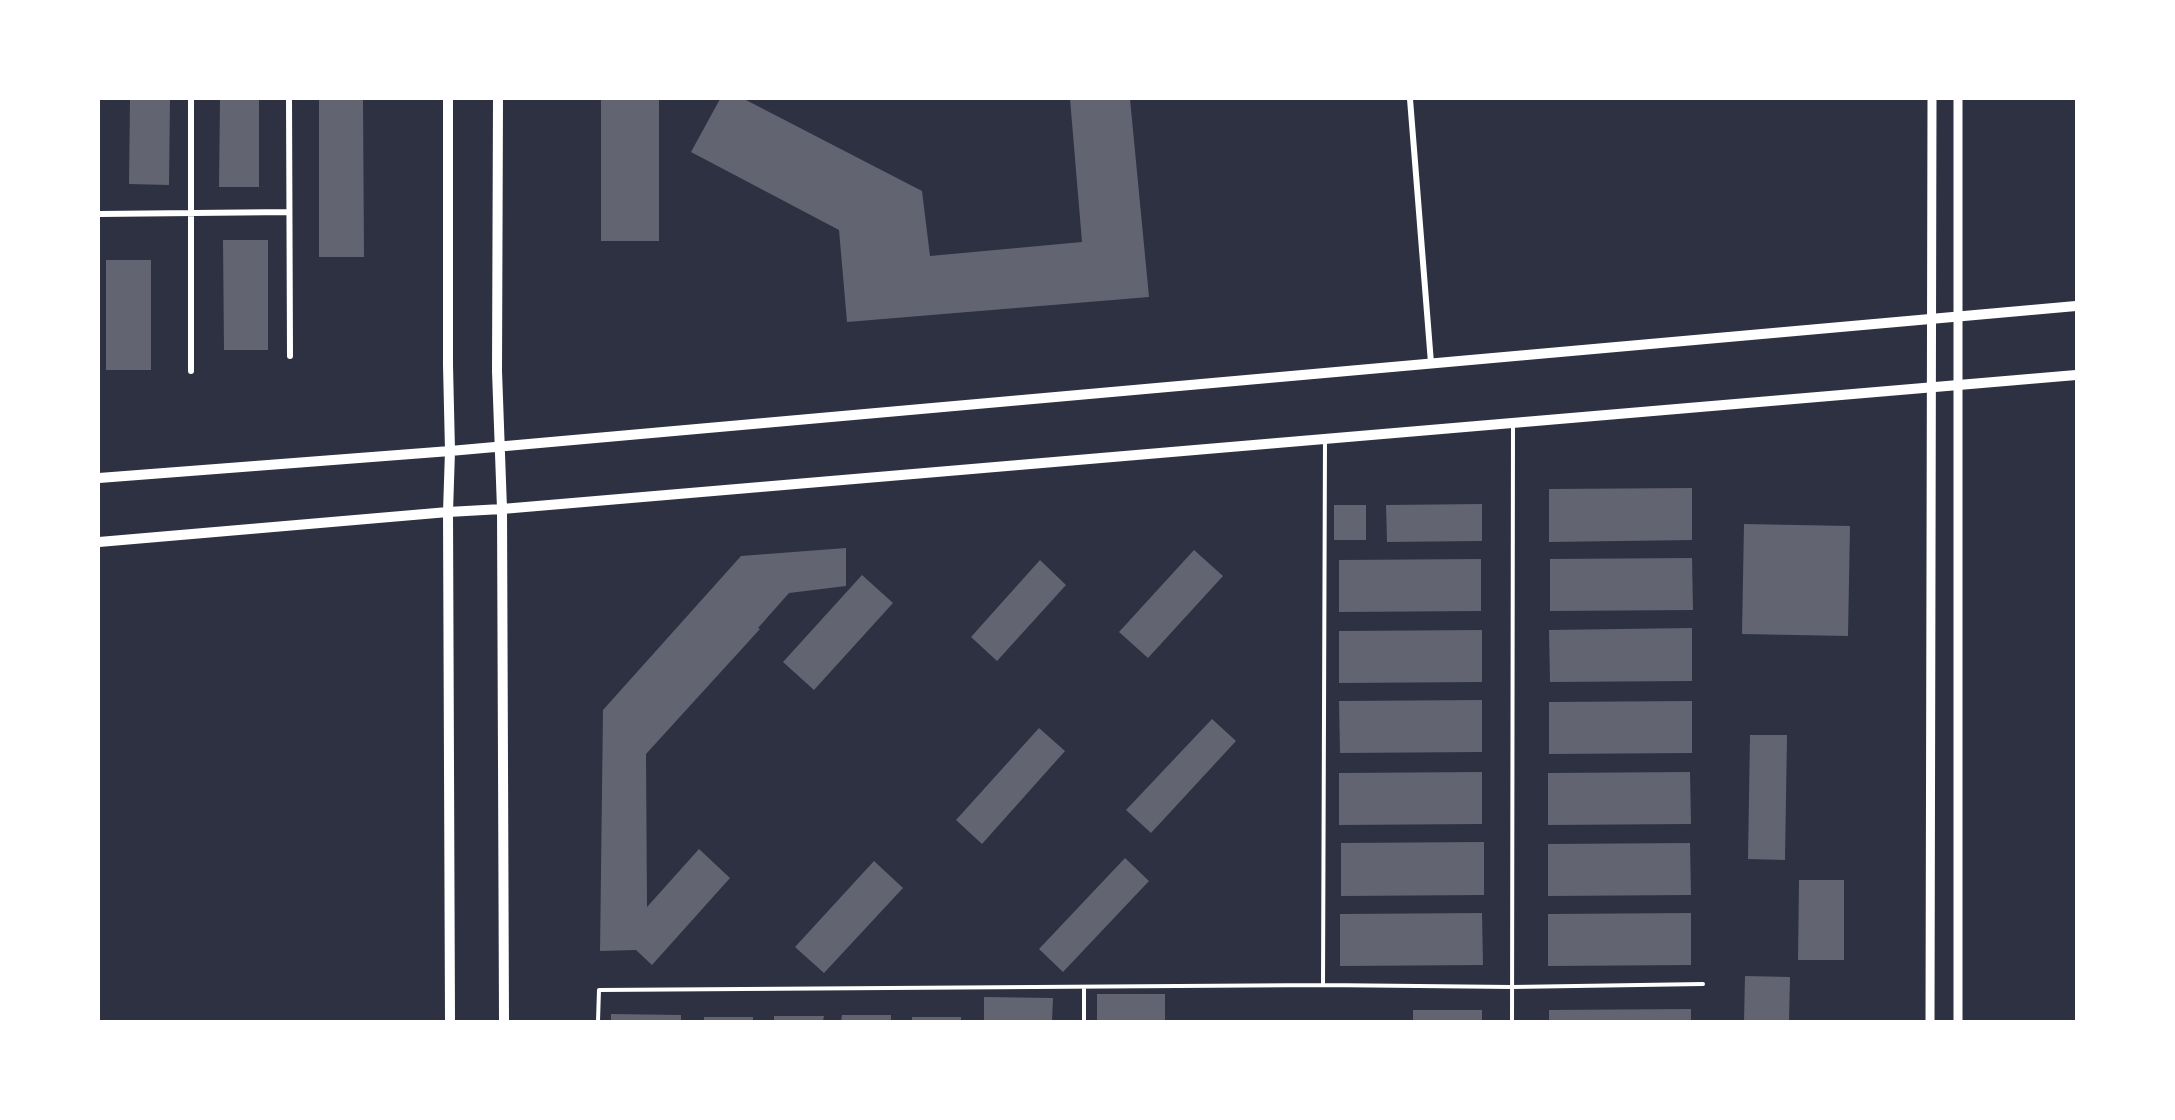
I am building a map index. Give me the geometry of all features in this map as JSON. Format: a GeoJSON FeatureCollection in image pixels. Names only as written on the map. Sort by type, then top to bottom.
{"type":"FeatureCollection","features":[{"type":"Feature","properties":{"kind":"main road"},"geometry":{"type":"LineString","coordinates":[[448,99],[450,1021]]}},
{"type":"Feature","properties":{"kind":"main road"},"geometry":{"type":"LineString","coordinates":[[498,99],[497,371],[502,509],[504,1021]]}},
{"type":"Feature","properties":{"kind":"main road"},"geometry":{"type":"LineString","coordinates":[[99,478],[450,451],[2076,306]]}},
{"type":"Feature","properties":{"kind":"main road"},"geometry":{"type":"LineString","coordinates":[[99,542],[2076,375]]}},
{"type":"Feature","properties":{"kind":"street"},"geometry":{"type":"LineString","coordinates":[[191,99],[191,371]]}},
{"type":"Feature","properties":{"kind":"street"},"geometry":{"type":"LineString","coordinates":[[289,99],[290,356]]}},
{"type":"Feature","properties":{"kind":"street"},"geometry":{"type":"LineString","coordinates":[[1410,99],[1431,363]]}},
{"type":"Feature","properties":{"kind":"street"},"geometry":{"type":"LineString","coordinates":[[1930,1021],[1932,99]]}},
{"type":"Feature","properties":{"kind":"street"},"geometry":{"type":"LineString","coordinates":[[1958,99],[1958,1021]]}},
{"type":"Feature","properties":{"kind":"street"},"geometry":{"type":"LineString","coordinates":[[99,214],[289,212]]}},
{"type":"Feature","properties":{"kind":"lane"},"geometry":{"type":"LineString","coordinates":[[1512,1021],[1513,423]]}},
{"type":"Feature","properties":{"kind":"lane"},"geometry":{"type":"LineString","coordinates":[[1323,985],[1325,439]]}},
{"type":"Feature","properties":{"kind":"lane"},"geometry":{"type":"LineString","coordinates":[[598,1021],[599,990],[1323,985],[1512,987],[1703,984]]}},
{"type":"Feature","properties":{"kind":"lane"},"geometry":{"type":"LineString","coordinates":[[1084,987],[1084,1021]]}},
{"type":"Feature","properties":{"kind":"building"},"geometry":{"type":"Polygon","coordinates":[[[130,99],[170,99],[169,185],[129,184],[130,99]]]}},
{"type":"Feature","properties":{"kind":"building"},"geometry":{"type":"Polygon","coordinates":[[[220,99],[259,99],[259,187],[219,187],[220,99]]]}},
{"type":"Feature","properties":{"kind":"building"},"geometry":{"type":"Polygon","coordinates":[[[319,99],[363,99],[364,257],[319,257],[319,99]]]}},
{"type":"Feature","properties":{"kind":"building"},"geometry":{"type":"Polygon","coordinates":[[[601,99],[659,99],[659,241],[601,241],[601,99]]]}},
{"type":"Feature","properties":{"kind":"building"},"geometry":{"type":"Polygon","coordinates":[[[720,99],[744,99],[922,191],[930,256],[1082,242],[1070,99],[1130,99],[1149,297],[847,322],[839,230],[691,152],[720,99]]]}},
{"type":"Feature","properties":{"kind":"building"},"geometry":{"type":"Polygon","coordinates":[[[223,240],[268,240],[268,350],[224,350],[223,240]]]}},
{"type":"Feature","properties":{"kind":"building"},"geometry":{"type":"Polygon","coordinates":[[[106,260],[151,260],[151,370],[106,370],[106,260]]]}},
{"type":"Feature","properties":{"kind":"building"},"geometry":{"type":"Polygon","coordinates":[[[1692,488],[1692,540],[1549,542],[1549,489],[1692,488]]]}},
{"type":"Feature","properties":{"kind":"building"},"geometry":{"type":"Polygon","coordinates":[[[1482,504],[1482,541],[1387,542],[1386,505],[1482,504]]]}},
{"type":"Feature","properties":{"kind":"building"},"geometry":{"type":"Polygon","coordinates":[[[1334,505],[1366,505],[1366,540],[1334,540],[1334,505]]]}},
{"type":"Feature","properties":{"kind":"building"},"geometry":{"type":"Polygon","coordinates":[[[1744,524],[1850,526],[1848,636],[1742,634],[1744,524]]]}},
{"type":"Feature","properties":{"kind":"building"},"geometry":{"type":"Polygon","coordinates":[[[846,548],[846,586],[789,593],[758,628],[760,629],[646,754],[647,907],[699,849],[730,878],[652,965],[636,950],[600,951],[603,710],[741,556],[846,548]]]}},
{"type":"Feature","properties":{"kind":"building"},"geometry":{"type":"Polygon","coordinates":[[[1194,550],[1223,576],[1148,658],[1119,632],[1194,550]]]}},
{"type":"Feature","properties":{"kind":"building"},"geometry":{"type":"Polygon","coordinates":[[[1692,558],[1693,610],[1550,611],[1550,559],[1692,558]]]}},
{"type":"Feature","properties":{"kind":"building"},"geometry":{"type":"Polygon","coordinates":[[[1481,559],[1481,611],[1339,612],[1339,560],[1481,559]]]}},
{"type":"Feature","properties":{"kind":"building"},"geometry":{"type":"Polygon","coordinates":[[[1040,560],[1066,585],[997,661],[971,637],[1040,560]]]}},
{"type":"Feature","properties":{"kind":"building"},"geometry":{"type":"Polygon","coordinates":[[[862,575],[893,603],[814,690],[783,662],[862,575]]]}},
{"type":"Feature","properties":{"kind":"building"},"geometry":{"type":"Polygon","coordinates":[[[1692,628],[1692,681],[1550,682],[1549,630],[1692,628]]]}},
{"type":"Feature","properties":{"kind":"building"},"geometry":{"type":"Polygon","coordinates":[[[1482,630],[1482,682],[1339,683],[1339,631],[1482,630]]]}},
{"type":"Feature","properties":{"kind":"building"},"geometry":{"type":"Polygon","coordinates":[[[1482,700],[1482,752],[1340,753],[1339,701],[1482,700]]]}},
{"type":"Feature","properties":{"kind":"building"},"geometry":{"type":"Polygon","coordinates":[[[1692,701],[1692,753],[1549,754],[1549,702],[1692,701]]]}},
{"type":"Feature","properties":{"kind":"building"},"geometry":{"type":"Polygon","coordinates":[[[1212,719],[1236,741],[1151,833],[1126,810],[1212,719]]]}},
{"type":"Feature","properties":{"kind":"building"},"geometry":{"type":"Polygon","coordinates":[[[1039,728],[1065,751],[982,844],[956,820],[1039,728]]]}},
{"type":"Feature","properties":{"kind":"building"},"geometry":{"type":"Polygon","coordinates":[[[1750,735],[1787,735],[1785,860],[1748,859],[1750,735]]]}},
{"type":"Feature","properties":{"kind":"building"},"geometry":{"type":"Polygon","coordinates":[[[1482,772],[1482,824],[1339,825],[1339,773],[1482,772]]]}},
{"type":"Feature","properties":{"kind":"building"},"geometry":{"type":"Polygon","coordinates":[[[1690,772],[1691,824],[1548,825],[1548,773],[1690,772]]]}},
{"type":"Feature","properties":{"kind":"building"},"geometry":{"type":"Polygon","coordinates":[[[1484,842],[1484,895],[1341,896],[1341,843],[1484,842]]]}},
{"type":"Feature","properties":{"kind":"building"},"geometry":{"type":"Polygon","coordinates":[[[1690,843],[1691,895],[1548,896],[1548,844],[1690,843]]]}},
{"type":"Feature","properties":{"kind":"building"},"geometry":{"type":"Polygon","coordinates":[[[1125,858],[1149,881],[1063,972],[1039,949],[1125,858]]]}},
{"type":"Feature","properties":{"kind":"building"},"geometry":{"type":"Polygon","coordinates":[[[874,861],[903,888],[824,973],[795,947],[874,861]]]}},
{"type":"Feature","properties":{"kind":"building"},"geometry":{"type":"Polygon","coordinates":[[[1799,880],[1844,880],[1844,960],[1798,960],[1799,880]]]}},
{"type":"Feature","properties":{"kind":"building"},"geometry":{"type":"Polygon","coordinates":[[[1482,913],[1483,965],[1340,966],[1340,914],[1482,913]]]}},
{"type":"Feature","properties":{"kind":"building"},"geometry":{"type":"Polygon","coordinates":[[[1691,913],[1691,965],[1548,966],[1548,914],[1691,913]]]}},
{"type":"Feature","properties":{"kind":"building"},"geometry":{"type":"Polygon","coordinates":[[[1745,976],[1790,977],[1789,1021],[1744,1021],[1745,976]]]}},
{"type":"Feature","properties":{"kind":"building"},"geometry":{"type":"Polygon","coordinates":[[[1097,994],[1165,994],[1165,1021],[1097,1021],[1097,994]]]}},
{"type":"Feature","properties":{"kind":"building"},"geometry":{"type":"Polygon","coordinates":[[[984,997],[1053,998],[1052,1021],[984,1021],[984,997]]]}},
{"type":"Feature","properties":{"kind":"building"},"geometry":{"type":"Polygon","coordinates":[[[1691,1009],[1691,1021],[1549,1021],[1549,1010],[1691,1009]]]}},
{"type":"Feature","properties":{"kind":"building"},"geometry":{"type":"Polygon","coordinates":[[[1413,1010],[1482,1010],[1482,1021],[1413,1021],[1413,1010]]]}},
{"type":"Feature","properties":{"kind":"building"},"geometry":{"type":"Polygon","coordinates":[[[611,1014],[681,1015],[681,1021],[611,1021],[611,1014]]]}},
{"type":"Feature","properties":{"kind":"building"},"geometry":{"type":"Polygon","coordinates":[[[842,1015],[891,1015],[891,1021],[841,1021],[842,1015]]]}},
{"type":"Feature","properties":{"kind":"building"},"geometry":{"type":"Polygon","coordinates":[[[774,1016],[824,1016],[823,1021],[774,1021],[774,1016]]]}},
{"type":"Feature","properties":{"kind":"building"},"geometry":{"type":"Polygon","coordinates":[[[704,1017],[753,1017],[753,1021],[704,1021],[704,1017]]]}},
{"type":"Feature","properties":{"kind":"building"},"geometry":{"type":"Polygon","coordinates":[[[912,1017],[961,1017],[961,1021],[912,1021],[912,1017]]]}}]}
